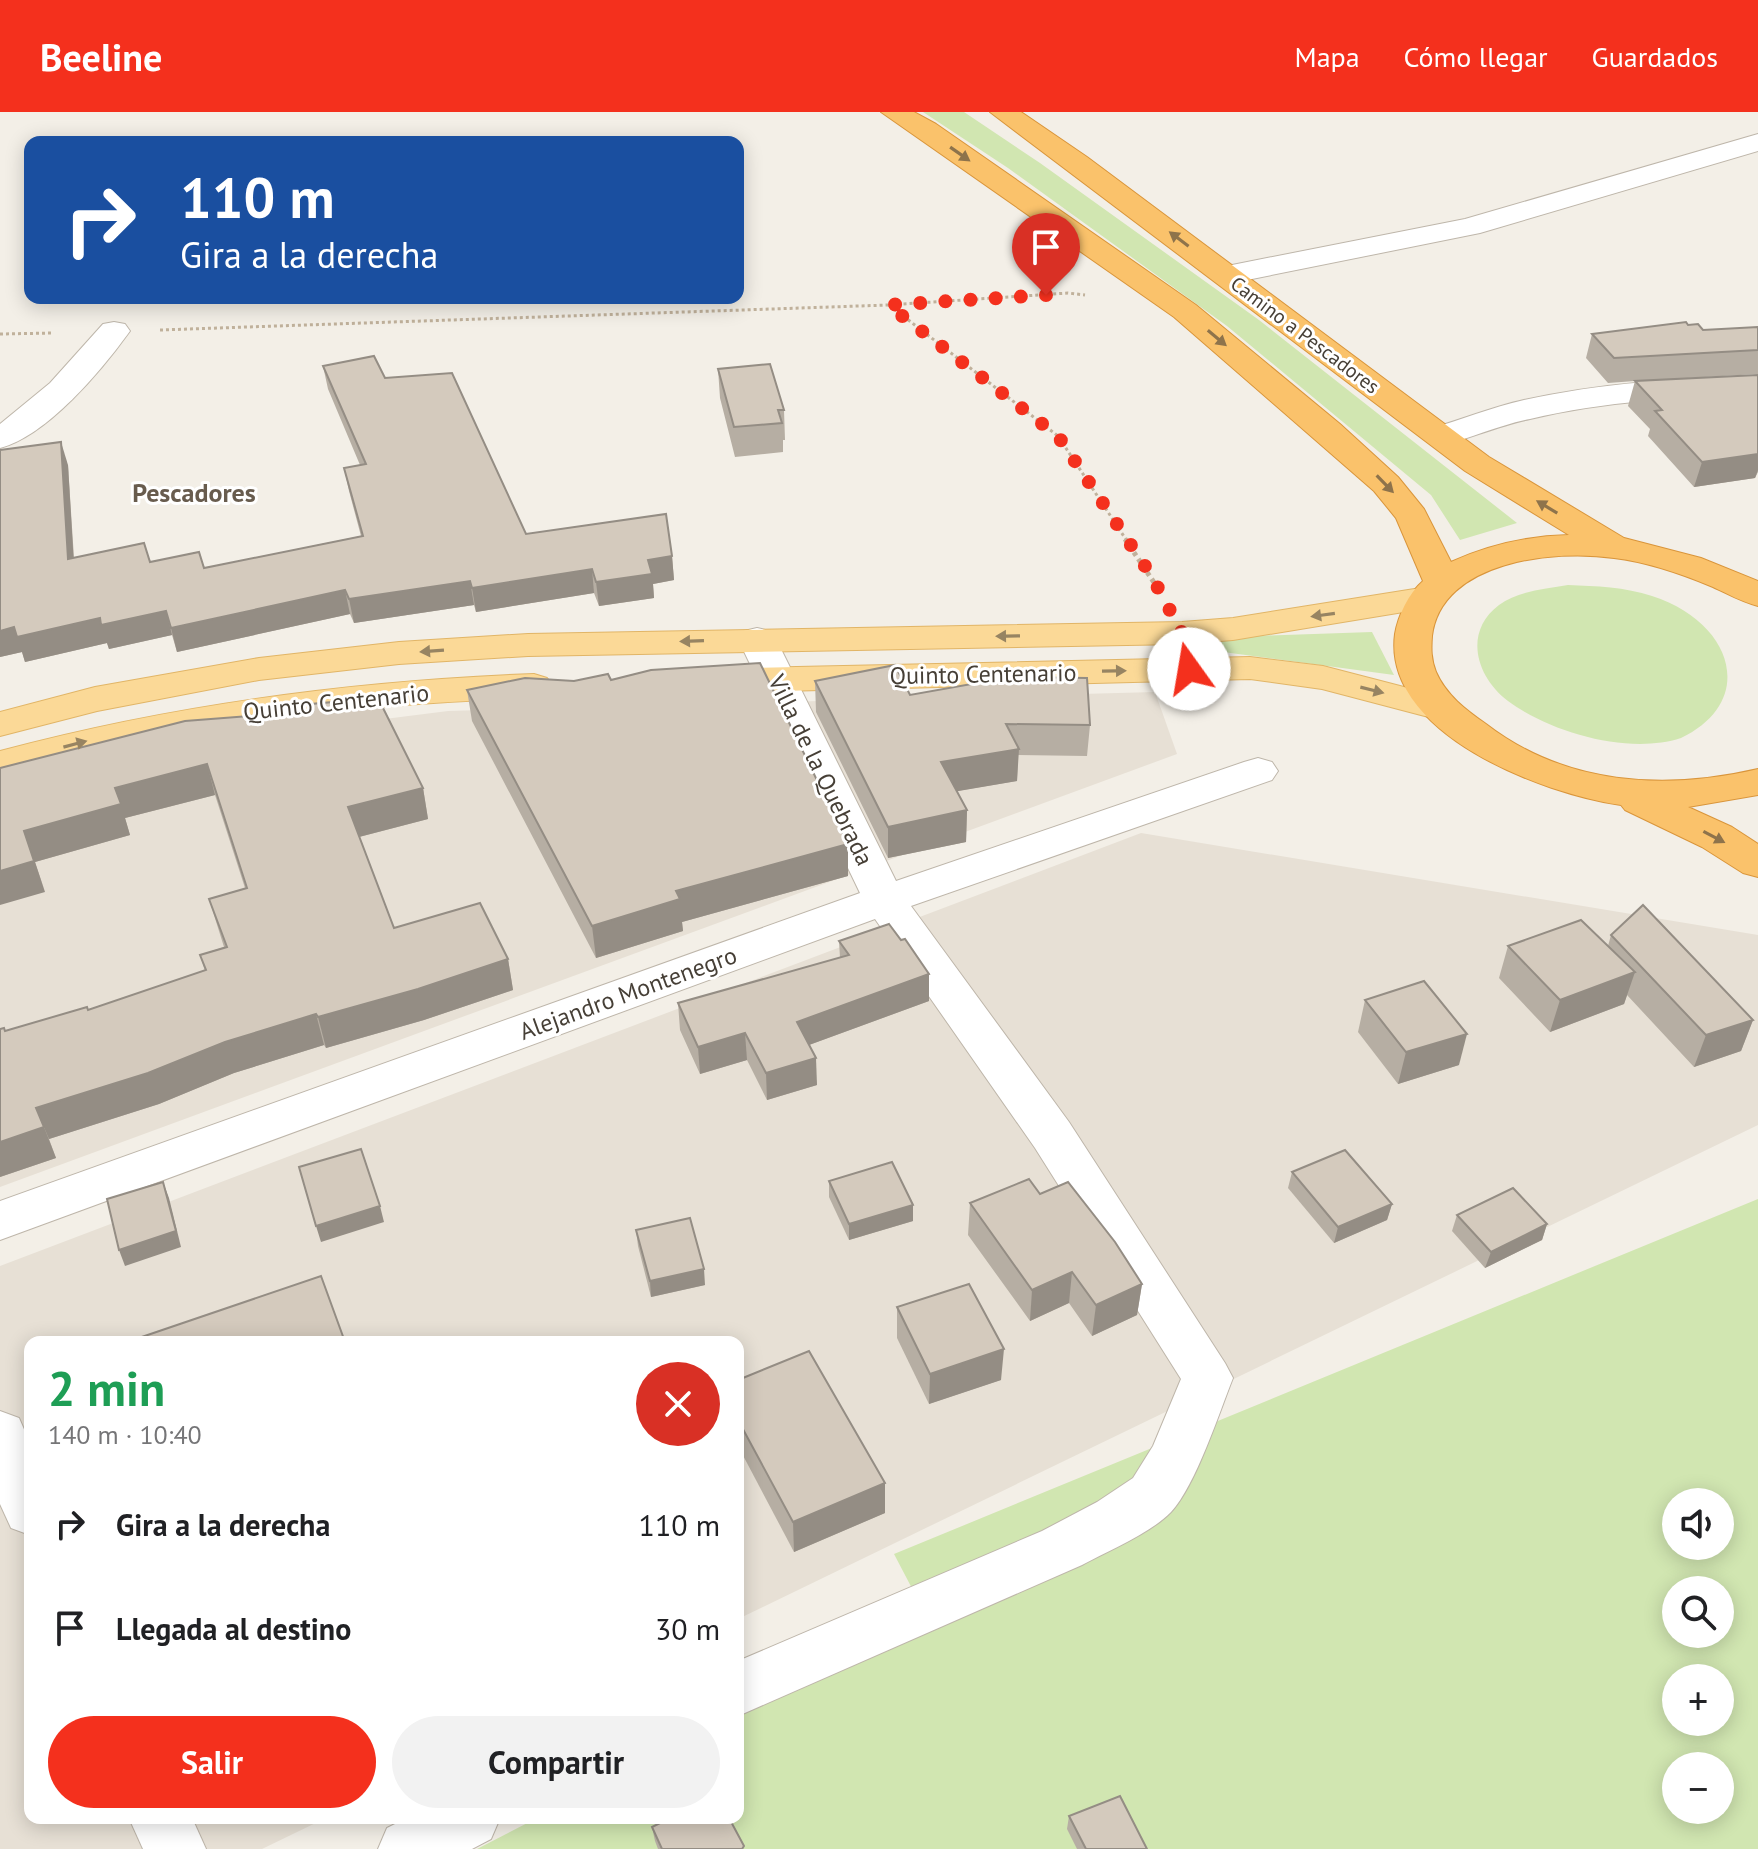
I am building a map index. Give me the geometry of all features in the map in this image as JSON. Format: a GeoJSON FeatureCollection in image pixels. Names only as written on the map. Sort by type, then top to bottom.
{"type":"FeatureCollection","features":[{"type":"Feature","properties":{"kind":"highway"},"geometry":{"type":"LineString","coordinates":[[894,112],[926,130],[1185,311],[1328,431],[1386,484],[1412,516],[1434,590]]}},
{"type":"Feature","properties":{"kind":"highway","name":"Camino a Pescadores"},"geometry":{"type":"LineString","coordinates":[[1003,112],[1441,436],[1515,488],[1614,547]]}},
{"type":"Feature","properties":{"kind":"highway"},"geometry":{"type":"LineString","coordinates":[[1749,587],[1614,547],[1558,546],[1515,551],[1462,569],[1434,590],[1414,622],[1412,650],[1420,679],[1440,708],[1473,736],[1515,761],[1564,779],[1618,792],[1675,796],[1729,791],[1758,782]]}},
{"type":"Feature","properties":{"kind":"highway"},"geometry":{"type":"LineString","coordinates":[[1618,792],[1717,837],[1758,863]]}},
{"type":"Feature","properties":{"kind":"main road","name":"Quinto Centenario"},"geometry":{"type":"LineString","coordinates":[[0,724],[95,699],[274,667],[399,653],[528,645],[757,639],[1182,633],[1233,629],[1434,590]]}},
{"type":"Feature","properties":{"kind":"main road","name":"Quinto Centenario"},"geometry":{"type":"LineString","coordinates":[[668,682],[1250,668],[1323,678],[1440,708]]}},
{"type":"Feature","properties":{"kind":"main road","name":"Quinto Centenario"},"geometry":{"type":"LineString","coordinates":[[0,764],[117,733],[250,709],[494,687],[573,685]]}},
{"type":"Feature","properties":{"kind":"street"},"geometry":{"type":"LineString","coordinates":[[1227,275],[1470,227],[1758,142]]}},
{"type":"Feature","properties":{"kind":"street"},"geometry":{"type":"LineString","coordinates":[[0,438],[17,430],[57,396],[114,331]]}},
{"type":"Feature","properties":{"kind":"street"},"geometry":{"type":"LineString","coordinates":[[1441,436],[1523,410],[1614,395],[1687,387],[1758,386]]}},
{"type":"Feature","properties":{"kind":"street","name":"Villa de la Quebrada"},"geometry":{"type":"LineString","coordinates":[[744,1686],[1062,1548],[1116,1519],[1152,1495],[1175,1457],[1207,1378],[1052,1135],[884,900],[757,639]]}},
{"type":"Feature","properties":{"kind":"street","name":"Alejandro Montenegro"},"geometry":{"type":"LineString","coordinates":[[0,1221],[884,900],[1258,771]]}},
{"type":"Feature","properties":{"kind":"street"},"geometry":{"type":"LineString","coordinates":[[0,1434],[24,1496]]}},
{"type":"Feature","properties":{"kind":"street"},"geometry":{"type":"LineString","coordinates":[[162,1824],[175,1849]]}},
{"type":"Feature","properties":{"kind":"street"},"geometry":{"type":"LineString","coordinates":[[409,1849],[458,1824]]}},
{"type":"Feature","properties":{"kind":"path"},"geometry":{"type":"LineString","coordinates":[[0,334],[888,305],[1068,293]]}},
{"type":"Feature","properties":{"kind":"path"},"geometry":{"type":"LineString","coordinates":[[888,305],[1058,436],[1151,575],[1182,633]]}},
{"type":"Feature","properties":{"kind":"shaded area"},"geometry":{"type":"Polygon","coordinates":[[[1155,692],[1177,754],[0,1187],[0,786],[114,753],[448,711],[1155,692]]]}},
{"type":"Feature","properties":{"kind":"shaded area"},"geometry":{"type":"Polygon","coordinates":[[[1141,833],[1758,935],[1758,1125],[744,1616],[744,1336],[24,1336],[24,1824],[314,1824],[262,1849],[0,1849],[0,1266],[1141,833]]]}},
{"type":"Feature","properties":{"kind":"green space"},"geometry":{"type":"Polygon","coordinates":[[[923,112],[964,112],[1040,163],[1259,320],[1517,523],[1460,540],[1431,495],[1227,326],[1008,168],[923,112]]]}},
{"type":"Feature","properties":{"kind":"green space"},"geometry":{"type":"Polygon","coordinates":[[[1568,585],[1642,593],[1680,608],[1702,624],[1717,643],[1726,663],[1727,684],[1720,704],[1705,722],[1681,738],[1660,743],[1615,742],[1591,738],[1546,723],[1497,691],[1488,680],[1478,654],[1481,628],[1488,616],[1499,605],[1515,597],[1568,585]]]}},
{"type":"Feature","properties":{"kind":"green space"},"geometry":{"type":"Polygon","coordinates":[[[1372,632],[1394,675],[1223,652],[1221,637],[1372,632]]]}},
{"type":"Feature","properties":{"kind":"green space"},"geometry":{"type":"Polygon","coordinates":[[[1758,1199],[1758,1849],[477,1849],[525,1824],[744,1824],[744,1712],[927,1617],[894,1554],[1758,1199]]]}},
{"type":"Feature","properties":{"kind":"building"},"geometry":{"type":"Polygon","coordinates":[[[1686,322],[1688,325],[1698,324],[1703,330],[1758,327],[1758,350],[1614,358],[1592,334],[1686,322]]]}},
{"type":"Feature","properties":{"kind":"building"},"geometry":{"type":"Polygon","coordinates":[[[374,356],[385,378],[452,373],[526,534],[666,514],[672,556],[648,560],[652,574],[596,582],[592,569],[472,588],[470,581],[349,599],[345,590],[171,628],[166,611],[101,625],[100,618],[17,637],[14,627],[0,631],[0,450],[61,442],[68,559],[144,543],[150,562],[199,552],[204,568],[363,536],[344,468],[366,464],[323,366],[374,356]]]}},
{"type":"Feature","properties":{"kind":"building"},"geometry":{"type":"Polygon","coordinates":[[[770,364],[784,410],[778,410],[782,423],[734,427],[718,369],[770,364]]]}},
{"type":"Feature","properties":{"kind":"building"},"geometry":{"type":"Polygon","coordinates":[[[1758,375],[1758,454],[1702,462],[1655,411],[1662,410],[1635,381],[1758,375]]]}},
{"type":"Feature","properties":{"kind":"building"},"geometry":{"type":"Polygon","coordinates":[[[760,663],[848,844],[676,891],[680,899],[592,926],[467,690],[525,678],[574,681],[608,674],[611,680],[651,670],[760,663]]]}},
{"type":"Feature","properties":{"kind":"building"},"geometry":{"type":"Polygon","coordinates":[[[895,665],[910,695],[1011,677],[1087,678],[1090,725],[1006,724],[1019,749],[941,762],[967,810],[888,827],[815,681],[895,665]]]}},
{"type":"Feature","properties":{"kind":"building"},"geometry":{"type":"Polygon","coordinates":[[[378,698],[423,788],[348,807],[394,928],[480,903],[508,959],[418,989],[318,1017],[316,1014],[225,1042],[148,1073],[36,1108],[44,1127],[0,1142],[0,1029],[4,1028],[5,1031],[87,1007],[88,1010],[206,970],[200,955],[227,947],[209,899],[247,888],[207,764],[115,788],[121,804],[24,831],[34,861],[0,871],[0,768],[185,721],[313,711],[311,704],[378,698]]]}},
{"type":"Feature","properties":{"kind":"building"},"geometry":{"type":"Polygon","coordinates":[[[1643,905],[1753,1020],[1706,1035],[1611,935],[1643,905]]]}},
{"type":"Feature","properties":{"kind":"building"},"geometry":{"type":"Polygon","coordinates":[[[1581,920],[1635,972],[1560,1000],[1508,946],[1581,920]]]}},
{"type":"Feature","properties":{"kind":"building"},"geometry":{"type":"Polygon","coordinates":[[[889,924],[901,940],[905,939],[929,974],[797,1022],[816,1058],[766,1073],[745,1033],[698,1047],[678,1003],[849,955],[839,941],[889,924]]]}},
{"type":"Feature","properties":{"kind":"building"},"geometry":{"type":"Polygon","coordinates":[[[1424,981],[1467,1034],[1406,1052],[1365,1000],[1424,981]]]}},
{"type":"Feature","properties":{"kind":"building"},"geometry":{"type":"Polygon","coordinates":[[[361,1149],[380,1206],[316,1226],[299,1167],[361,1149]]]}},
{"type":"Feature","properties":{"kind":"building"},"geometry":{"type":"Polygon","coordinates":[[[1345,1150],[1392,1204],[1338,1227],[1292,1172],[1345,1150]]]}},
{"type":"Feature","properties":{"kind":"building"},"geometry":{"type":"Polygon","coordinates":[[[892,1162],[913,1205],[849,1224],[829,1181],[892,1162]]]}},
{"type":"Feature","properties":{"kind":"building"},"geometry":{"type":"Polygon","coordinates":[[[1029,1179],[1040,1194],[1068,1182],[1115,1242],[1142,1284],[1096,1305],[1072,1272],[1032,1290],[970,1203],[1029,1179]]]}},
{"type":"Feature","properties":{"kind":"building"},"geometry":{"type":"Polygon","coordinates":[[[163,1182],[176,1231],[119,1250],[107,1199],[163,1182]]]}},
{"type":"Feature","properties":{"kind":"building"},"geometry":{"type":"Polygon","coordinates":[[[1513,1188],[1547,1224],[1491,1252],[1457,1215],[1513,1188]]]}},
{"type":"Feature","properties":{"kind":"building"},"geometry":{"type":"Polygon","coordinates":[[[690,1218],[704,1269],[650,1281],[636,1230],[690,1218]]]}},
{"type":"Feature","properties":{"kind":"building"},"geometry":{"type":"Polygon","coordinates":[[[321,1276],[343,1336],[145,1336],[321,1276]]]}},
{"type":"Feature","properties":{"kind":"building"},"geometry":{"type":"Polygon","coordinates":[[[969,1284],[1004,1349],[930,1374],[897,1307],[969,1284]]]}},
{"type":"Feature","properties":{"kind":"building"},"geometry":{"type":"Polygon","coordinates":[[[809,1351],[885,1483],[793,1522],[744,1431],[744,1378],[809,1351]]]}},
{"type":"Feature","properties":{"kind":"building"},"geometry":{"type":"Polygon","coordinates":[[[1120,1796],[1147,1849],[1086,1849],[1069,1816],[1120,1796]]]}},
{"type":"Feature","properties":{"kind":"building"},"geometry":{"type":"Polygon","coordinates":[[[658,1824],[732,1824],[744,1846],[742,1849],[662,1849],[652,1827],[658,1824]]]}},
{"type":"Feature","properties":{"kind":"district","name":"Pescadores"},"geometry":{"type":"Point","coordinates":[194,492]}},
{"type":"Feature","properties":{"kind":"route"},"geometry":{"type":"LineString","coordinates":[[1046,295],[888,305],[1058,436],[1151,575],[1182,633],[1189,669]]}}]}
